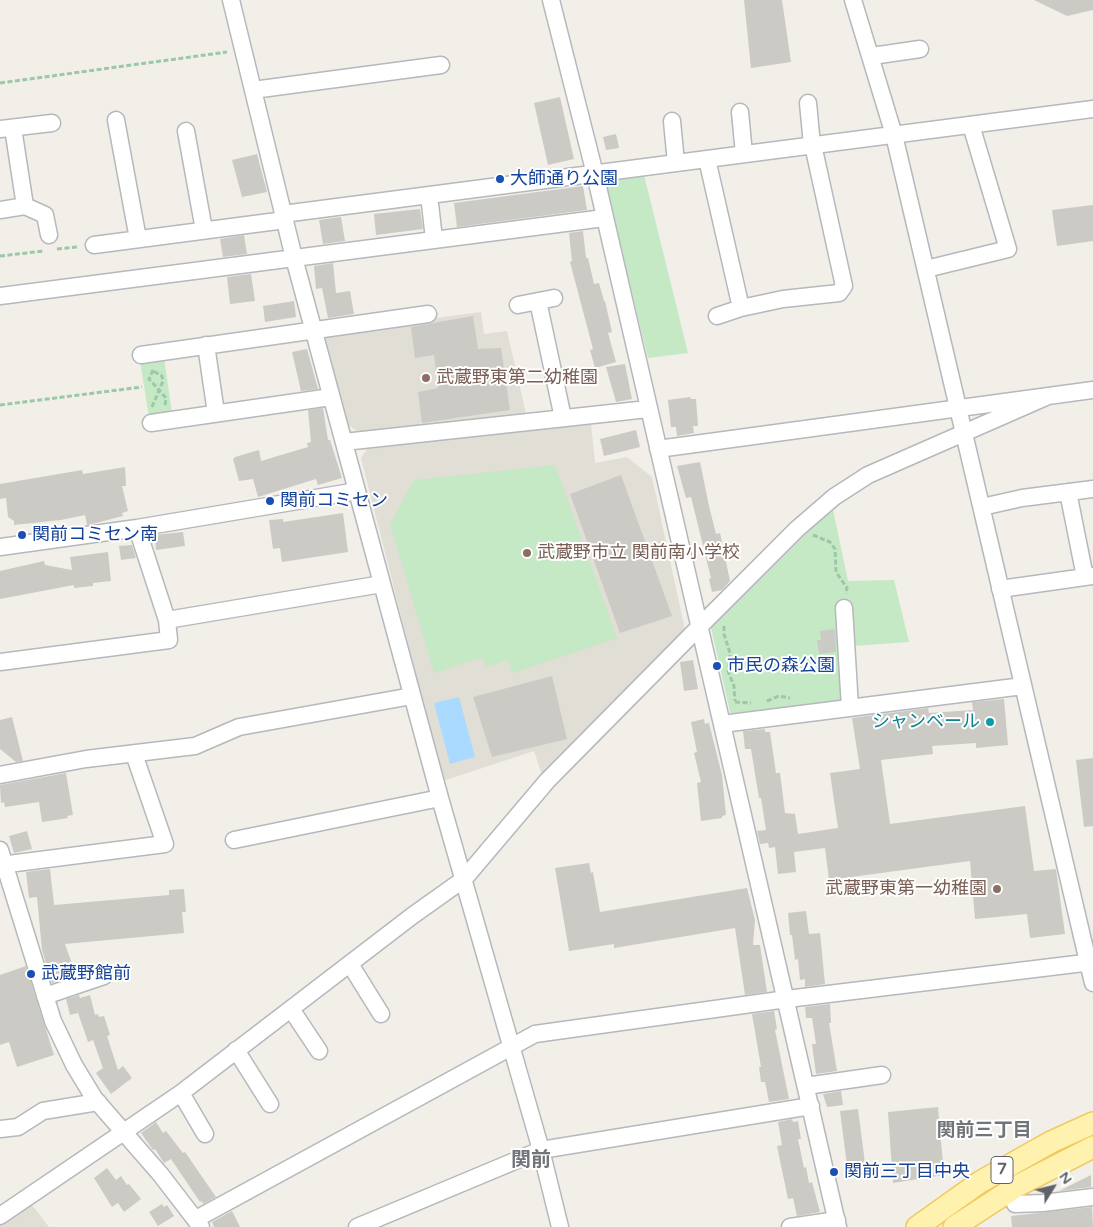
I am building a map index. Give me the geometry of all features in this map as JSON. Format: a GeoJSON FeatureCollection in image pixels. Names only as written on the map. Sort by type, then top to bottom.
{"type":"FeatureCollection","features":[{"type":"Feature","properties":{"kind":"main road","name":"7"},"geometry":{"type":"LineString","coordinates":[[917,1227],[980,1182],[1051,1142],[1093,1123]]}},
{"type":"Feature","properties":{"kind":"main road","name":"7"},"geometry":{"type":"LineString","coordinates":[[954,1227],[1017,1186],[1093,1147]]}},
{"type":"Feature","properties":{"kind":"street"},"geometry":{"type":"LineString","coordinates":[[231,0],[294,258],[331,396],[440,798],[541,1150],[560,1227]]}},
{"type":"Feature","properties":{"kind":"street"},"geometry":{"type":"LineString","coordinates":[[551,0],[595,174],[838,1224],[790,1227]]}},
{"type":"Feature","properties":{"kind":"street"},"geometry":{"type":"LineString","coordinates":[[852,0],[872,56],[894,135],[1090,963],[1093,983]]}},
{"type":"Feature","properties":{"kind":"street"},"geometry":{"type":"LineString","coordinates":[[872,56],[920,49]]}},
{"type":"Feature","properties":{"kind":"street"},"geometry":{"type":"LineString","coordinates":[[253,90],[441,65]]}},
{"type":"Feature","properties":{"kind":"street"},"geometry":{"type":"LineString","coordinates":[[717,316],[783,298],[839,293],[844,286],[813,145],[808,103]]}},
{"type":"Feature","properties":{"kind":"street"},"geometry":{"type":"LineString","coordinates":[[94,245],[429,195],[1093,109]]}},
{"type":"Feature","properties":{"kind":"street"},"geometry":{"type":"LineString","coordinates":[[740,112],[744,154]]}},
{"type":"Feature","properties":{"kind":"street"},"geometry":{"type":"LineString","coordinates":[[116,120],[138,239]]}},
{"type":"Feature","properties":{"kind":"street"},"geometry":{"type":"LineString","coordinates":[[672,120],[676,163]]}},
{"type":"Feature","properties":{"kind":"street"},"geometry":{"type":"LineString","coordinates":[[25,206],[6,129],[52,123]]}},
{"type":"Feature","properties":{"kind":"street"},"geometry":{"type":"LineString","coordinates":[[926,269],[1008,249],[970,125]]}},
{"type":"Feature","properties":{"kind":"street"},"geometry":{"type":"LineString","coordinates":[[186,131],[204,230]]}},
{"type":"Feature","properties":{"kind":"street"},"geometry":{"type":"LineString","coordinates":[[707,159],[741,308]]}},
{"type":"Feature","properties":{"kind":"street"},"geometry":{"type":"LineString","coordinates":[[429,195],[434,239]]}},
{"type":"Feature","properties":{"kind":"street"},"geometry":{"type":"LineString","coordinates":[[0,210],[25,206],[45,214],[49,235]]}},
{"type":"Feature","properties":{"kind":"street"},"geometry":{"type":"LineString","coordinates":[[0,296],[604,218]]}},
{"type":"Feature","properties":{"kind":"street"},"geometry":{"type":"LineString","coordinates":[[518,305],[546,299],[563,418]]}},
{"type":"Feature","properties":{"kind":"street"},"geometry":{"type":"LineString","coordinates":[[145,360],[206,345],[428,314]]}},
{"type":"Feature","properties":{"kind":"street"},"geometry":{"type":"LineString","coordinates":[[206,345],[216,413]]}},
{"type":"Feature","properties":{"kind":"street"},"geometry":{"type":"LineString","coordinates":[[658,449],[1093,390]]}},
{"type":"Feature","properties":{"kind":"street"},"geometry":{"type":"LineString","coordinates":[[151,423],[331,396]]}},
{"type":"Feature","properties":{"kind":"street"},"geometry":{"type":"LineString","coordinates":[[0,1216],[181,1092],[464,879],[547,781],[699,626],[798,529],[834,497],[868,475],[964,431],[1046,397]]}},
{"type":"Feature","properties":{"kind":"street"},"geometry":{"type":"LineString","coordinates":[[344,442],[648,409]]}},
{"type":"Feature","properties":{"kind":"street"},"geometry":{"type":"LineString","coordinates":[[982,508],[1022,498],[1093,489]]}},
{"type":"Feature","properties":{"kind":"street"},"geometry":{"type":"LineString","coordinates":[[0,547],[137,528],[357,490]]}},
{"type":"Feature","properties":{"kind":"street"},"geometry":{"type":"LineString","coordinates":[[1000,588],[1089,577],[1068,492]]}},
{"type":"Feature","properties":{"kind":"street"},"geometry":{"type":"LineString","coordinates":[[0,662],[169,640],[167,620],[137,528]]}},
{"type":"Feature","properties":{"kind":"street"},"geometry":{"type":"LineString","coordinates":[[167,620],[382,584]]}},
{"type":"Feature","properties":{"kind":"street"},"geometry":{"type":"LineString","coordinates":[[844,608],[850,708]]}},
{"type":"Feature","properties":{"kind":"street"},"geometry":{"type":"LineString","coordinates":[[722,724],[1023,686]]}},
{"type":"Feature","properties":{"kind":"street"},"geometry":{"type":"LineString","coordinates":[[0,774],[86,759],[195,746],[239,727],[412,696]]}},
{"type":"Feature","properties":{"kind":"street"},"geometry":{"type":"LineString","coordinates":[[134,754],[165,844],[1,860],[53,1021],[74,1066],[98,1102],[199,1223],[512,1045],[535,1034],[786,999],[1090,963]]}},
{"type":"Feature","properties":{"kind":"street"},"geometry":{"type":"LineString","coordinates":[[234,840],[440,798]]}},
{"type":"Feature","properties":{"kind":"street"},"geometry":{"type":"LineString","coordinates":[[350,964],[381,1014]]}},
{"type":"Feature","properties":{"kind":"street"},"geometry":{"type":"LineString","coordinates":[[45,996],[104,976]]}},
{"type":"Feature","properties":{"kind":"street"},"geometry":{"type":"LineString","coordinates":[[291,1009],[320,1052]]}},
{"type":"Feature","properties":{"kind":"street"},"geometry":{"type":"LineString","coordinates":[[236,1050],[270,1104]]}},
{"type":"Feature","properties":{"kind":"street"},"geometry":{"type":"LineString","coordinates":[[806,1086],[882,1075]]}},
{"type":"Feature","properties":{"kind":"street"},"geometry":{"type":"LineString","coordinates":[[181,1092],[205,1134]]}},
{"type":"Feature","properties":{"kind":"street"},"geometry":{"type":"LineString","coordinates":[[0,1129],[18,1127],[43,1111],[98,1102]]}},
{"type":"Feature","properties":{"kind":"street"},"geometry":{"type":"LineString","coordinates":[[357,1227],[541,1150],[810,1106]]}},
{"type":"Feature","properties":{"kind":"street"},"geometry":{"type":"LineString","coordinates":[[1016,1204],[1043,1204],[1093,1197]]}},
{"type":"Feature","properties":{"kind":"path"},"geometry":{"type":"LineString","coordinates":[[0,82],[242,50]]}},
{"type":"Feature","properties":{"kind":"path"},"geometry":{"type":"LineString","coordinates":[[145,360],[153,371],[162,376],[164,381],[160,390],[152,403],[153,410],[159,410],[166,404],[166,398],[160,390],[149,379],[153,371],[157,365]]}},
{"type":"Feature","properties":{"kind":"path"},"geometry":{"type":"LineString","coordinates":[[0,405],[142,387]]}},
{"type":"Feature","properties":{"kind":"path"},"geometry":{"type":"LineString","coordinates":[[808,532],[830,542],[835,549],[836,572],[847,588],[844,608]]}},
{"type":"Feature","properties":{"kind":"path"},"geometry":{"type":"LineString","coordinates":[[726,621],[724,634],[730,653],[728,671],[735,693],[733,704]]}},
{"type":"Feature","properties":{"kind":"shaded area","name":"武蔵野東第二幼稚園"},"geometry":{"type":"Polygon","coordinates":[[[481,312],[484,334],[507,331],[526,414],[360,433],[347,424],[324,342],[331,332],[481,312]]]}},
{"type":"Feature","properties":{"kind":"shaded area","name":"武蔵野市立 関前南小学校"},"geometry":{"type":"Polygon","coordinates":[[[591,423],[595,463],[627,457],[652,477],[685,630],[543,778],[534,751],[443,781],[361,458],[367,449],[591,423]]]}},
{"type":"Feature","properties":{"kind":"shaded area"},"geometry":{"type":"Polygon","coordinates":[[[32,1205],[49,1227],[0,1227],[0,1223],[32,1205]]]}},
{"type":"Feature","properties":{"kind":"green space"},"geometry":{"type":"Polygon","coordinates":[[[644,175],[688,353],[648,358],[606,186],[610,179],[644,175]]]}},
{"type":"Feature","properties":{"kind":"green space"},"geometry":{"type":"Polygon","coordinates":[[[164,358],[172,413],[149,417],[140,361],[164,358]]]}},
{"type":"Feature","properties":{"kind":"green space"},"geometry":{"type":"Polygon","coordinates":[[[555,465],[617,638],[512,673],[508,660],[486,667],[483,657],[434,673],[390,524],[414,480],[555,465]]]}},
{"type":"Feature","properties":{"kind":"green space"},"geometry":{"type":"Polygon","coordinates":[[[832,505],[848,581],[894,580],[909,642],[853,646],[859,700],[731,716],[710,623],[832,505]]]}},
{"type":"Feature","properties":{"kind":"water"},"geometry":{"type":"Polygon","coordinates":[[[459,697],[475,757],[450,764],[434,703],[459,697]]]}},
{"type":"Feature","properties":{"kind":"building"},"geometry":{"type":"Polygon","coordinates":[[[744,0],[782,0],[791,62],[751,68],[744,0]]]}},
{"type":"Feature","properties":{"kind":"building"},"geometry":{"type":"Polygon","coordinates":[[[1034,0],[1093,0],[1093,10],[1067,16],[1034,0]]]}},
{"type":"Feature","properties":{"kind":"building"},"geometry":{"type":"Polygon","coordinates":[[[560,97],[574,159],[548,165],[534,103],[560,97]]]}},
{"type":"Feature","properties":{"kind":"building"},"geometry":{"type":"Polygon","coordinates":[[[616,134],[619,148],[606,150],[603,137],[616,134]]]}},
{"type":"Feature","properties":{"kind":"building"},"geometry":{"type":"Polygon","coordinates":[[[257,154],[267,192],[242,197],[232,160],[257,154]]]}},
{"type":"Feature","properties":{"kind":"building"},"geometry":{"type":"Polygon","coordinates":[[[583,186],[587,210],[457,227],[454,203],[583,186]]]}},
{"type":"Feature","properties":{"kind":"building"},"geometry":{"type":"Polygon","coordinates":[[[1093,205],[1093,241],[1057,246],[1052,210],[1093,205]]]}},
{"type":"Feature","properties":{"kind":"building"},"geometry":{"type":"Polygon","coordinates":[[[420,209],[423,229],[376,235],[374,214],[420,209]]]}},
{"type":"Feature","properties":{"kind":"building"},"geometry":{"type":"Polygon","coordinates":[[[341,217],[345,241],[323,244],[319,220],[341,217]]]}},
{"type":"Feature","properties":{"kind":"building"},"geometry":{"type":"Polygon","coordinates":[[[583,231],[586,258],[588,258],[594,284],[599,283],[605,301],[612,332],[608,333],[616,362],[595,368],[590,350],[593,349],[570,262],[572,261],[569,233],[583,231]]]}},
{"type":"Feature","properties":{"kind":"building"},"geometry":{"type":"Polygon","coordinates":[[[244,235],[247,254],[223,257],[220,239],[244,235]]]}},
{"type":"Feature","properties":{"kind":"building"},"geometry":{"type":"Polygon","coordinates":[[[333,263],[336,293],[350,291],[354,314],[328,318],[322,288],[316,289],[314,266],[333,263]]]}},
{"type":"Feature","properties":{"kind":"building"},"geometry":{"type":"Polygon","coordinates":[[[251,274],[255,301],[230,304],[227,277],[251,274]]]}},
{"type":"Feature","properties":{"kind":"building"},"geometry":{"type":"Polygon","coordinates":[[[294,301],[296,317],[265,322],[263,306],[294,301]]]}},
{"type":"Feature","properties":{"kind":"building"},"geometry":{"type":"Polygon","coordinates":[[[473,316],[478,349],[501,348],[510,410],[422,423],[418,392],[438,388],[434,355],[415,358],[411,327],[473,316]]]}},
{"type":"Feature","properties":{"kind":"building"},"geometry":{"type":"Polygon","coordinates":[[[307,349],[318,389],[301,391],[292,352],[307,349]]]}},
{"type":"Feature","properties":{"kind":"building"},"geometry":{"type":"Polygon","coordinates":[[[625,364],[632,399],[616,402],[606,367],[625,364]]]}},
{"type":"Feature","properties":{"kind":"building"},"geometry":{"type":"Polygon","coordinates":[[[690,397],[691,399],[696,399],[698,426],[693,426],[694,433],[677,436],[676,427],[671,427],[668,400],[690,397]]]}},
{"type":"Feature","properties":{"kind":"building"},"geometry":{"type":"Polygon","coordinates":[[[323,408],[328,440],[330,440],[342,478],[318,485],[316,479],[258,497],[253,479],[239,481],[233,459],[235,457],[259,450],[261,461],[308,447],[307,443],[311,442],[308,410],[323,408]]]}},
{"type":"Feature","properties":{"kind":"building"},"geometry":{"type":"Polygon","coordinates":[[[636,430],[640,447],[604,456],[600,439],[636,430]]]}},
{"type":"Feature","properties":{"kind":"building"},"geometry":{"type":"Polygon","coordinates":[[[700,462],[716,534],[720,533],[730,581],[722,590],[712,592],[709,579],[711,578],[691,497],[686,498],[677,466],[700,462]]]}},
{"type":"Feature","properties":{"kind":"building"},"geometry":{"type":"Polygon","coordinates":[[[125,467],[126,486],[122,486],[128,511],[122,513],[123,516],[92,524],[87,525],[85,515],[61,520],[14,525],[14,521],[8,517],[6,498],[0,499],[0,484],[82,470],[83,474],[125,467]]]}},
{"type":"Feature","properties":{"kind":"building"},"geometry":{"type":"Polygon","coordinates":[[[621,475],[672,616],[620,633],[570,494],[621,475]]]}},
{"type":"Feature","properties":{"kind":"building"},"geometry":{"type":"Polygon","coordinates":[[[343,513],[348,552],[282,562],[280,548],[273,549],[269,520],[283,519],[283,522],[343,513]]]}},
{"type":"Feature","properties":{"kind":"building"},"geometry":{"type":"Polygon","coordinates":[[[183,532],[185,546],[156,550],[155,535],[183,532]]]}},
{"type":"Feature","properties":{"kind":"building"},"geometry":{"type":"Polygon","coordinates":[[[132,545],[136,558],[121,560],[119,546],[132,545]]]}},
{"type":"Feature","properties":{"kind":"building"},"geometry":{"type":"Polygon","coordinates":[[[108,552],[111,581],[93,583],[93,586],[74,588],[74,585],[0,599],[0,571],[44,561],[45,565],[72,570],[70,557],[108,552]]]}},
{"type":"Feature","properties":{"kind":"building"},"geometry":{"type":"Polygon","coordinates":[[[835,629],[836,652],[819,654],[817,640],[821,640],[820,631],[835,629]]]}},
{"type":"Feature","properties":{"kind":"building"},"geometry":{"type":"Polygon","coordinates":[[[693,660],[698,689],[684,691],[680,662],[693,660]]]}},
{"type":"Feature","properties":{"kind":"building"},"geometry":{"type":"Polygon","coordinates":[[[552,676],[567,739],[492,757],[473,697],[552,676]]]}},
{"type":"Feature","properties":{"kind":"building"},"geometry":{"type":"Polygon","coordinates":[[[1004,699],[1008,745],[976,748],[976,743],[932,746],[933,754],[881,760],[890,824],[1025,806],[1034,871],[1056,869],[1065,934],[1030,938],[1027,914],[975,919],[970,861],[829,880],[825,848],[794,852],[796,872],[778,874],[775,847],[769,848],[768,843],[760,844],[757,831],[766,830],[751,749],[745,749],[743,731],[765,729],[765,732],[770,732],[776,773],[780,773],[785,813],[795,814],[798,834],[838,828],[830,773],[860,769],[852,718],[928,708],[929,713],[973,710],[972,702],[1004,699]]]}},
{"type":"Feature","properties":{"kind":"building"},"geometry":{"type":"Polygon","coordinates":[[[12,717],[23,761],[16,762],[0,749],[0,720],[12,717]]]}},
{"type":"Feature","properties":{"kind":"building"},"geometry":{"type":"Polygon","coordinates":[[[704,719],[705,724],[709,723],[722,775],[726,815],[722,816],[722,818],[701,821],[697,783],[701,782],[694,753],[697,752],[691,722],[704,719]]]}},
{"type":"Feature","properties":{"kind":"building"},"geometry":{"type":"Polygon","coordinates":[[[1093,758],[1093,826],[1084,827],[1076,760],[1093,758]]]}},
{"type":"Feature","properties":{"kind":"building"},"geometry":{"type":"Polygon","coordinates":[[[66,773],[73,815],[67,816],[68,818],[42,822],[39,802],[5,807],[4,802],[1,803],[0,785],[66,773]]]}},
{"type":"Feature","properties":{"kind":"building"},"geometry":{"type":"Polygon","coordinates":[[[27,831],[32,849],[14,853],[9,836],[27,831]]]}},
{"type":"Feature","properties":{"kind":"building"},"geometry":{"type":"Polygon","coordinates":[[[589,863],[591,873],[593,872],[600,912],[747,888],[755,920],[753,945],[760,945],[767,992],[745,995],[735,928],[614,948],[614,944],[569,951],[555,868],[589,863]]]}},
{"type":"Feature","properties":{"kind":"building"},"geometry":{"type":"Polygon","coordinates":[[[50,869],[54,905],[169,895],[169,890],[184,889],[186,912],[182,912],[184,933],[65,944],[76,975],[52,983],[42,950],[37,897],[29,898],[26,872],[50,869]]]}},
{"type":"Feature","properties":{"kind":"building"},"geometry":{"type":"Polygon","coordinates":[[[806,911],[809,934],[820,933],[825,984],[805,987],[805,979],[800,980],[798,959],[795,960],[788,913],[806,911]]]}},
{"type":"Feature","properties":{"kind":"building"},"geometry":{"type":"Polygon","coordinates":[[[26,966],[54,1055],[17,1067],[9,1042],[0,1045],[0,975],[26,966]]]}},
{"type":"Feature","properties":{"kind":"building"},"geometry":{"type":"Polygon","coordinates":[[[79,995],[80,998],[90,995],[95,1015],[98,1014],[99,1017],[104,1016],[110,1035],[107,1036],[118,1070],[123,1066],[132,1078],[111,1094],[96,1073],[103,1068],[93,1040],[88,1042],[78,1013],[70,1015],[66,999],[79,995]]]}},
{"type":"Feature","properties":{"kind":"building"},"geometry":{"type":"Polygon","coordinates":[[[830,1004],[831,1023],[829,1023],[837,1071],[816,1074],[812,1044],[816,1044],[812,1018],[806,1018],[805,1007],[830,1004]]]}},
{"type":"Feature","properties":{"kind":"building"},"geometry":{"type":"Polygon","coordinates":[[[774,1011],[777,1029],[775,1030],[789,1099],[769,1102],[765,1082],[761,1082],[759,1067],[761,1067],[752,1014],[774,1011]]]}},
{"type":"Feature","properties":{"kind":"building"},"geometry":{"type":"Polygon","coordinates":[[[841,1091],[843,1105],[827,1107],[823,1094],[841,1091]]]}},
{"type":"Feature","properties":{"kind":"building"},"geometry":{"type":"Polygon","coordinates":[[[938,1107],[944,1175],[893,1183],[888,1112],[938,1107]]]}},
{"type":"Feature","properties":{"kind":"building"},"geometry":{"type":"Polygon","coordinates":[[[858,1109],[865,1163],[847,1165],[840,1111],[858,1109]]]}},
{"type":"Feature","properties":{"kind":"building"},"geometry":{"type":"Polygon","coordinates":[[[792,1119],[793,1122],[798,1121],[801,1139],[798,1139],[804,1168],[806,1167],[809,1183],[812,1182],[820,1212],[797,1216],[793,1198],[788,1199],[777,1146],[782,1145],[778,1122],[792,1119]]]}},
{"type":"Feature","properties":{"kind":"building"},"geometry":{"type":"Polygon","coordinates":[[[156,1122],[163,1133],[166,1131],[183,1153],[185,1152],[216,1197],[203,1204],[202,1201],[200,1202],[171,1159],[164,1163],[155,1149],[153,1150],[141,1133],[156,1122]]]}},
{"type":"Feature","properties":{"kind":"building"},"geometry":{"type":"Polygon","coordinates":[[[107,1168],[116,1180],[121,1176],[141,1199],[124,1212],[118,1203],[112,1207],[94,1178],[107,1168]]]}},
{"type":"Feature","properties":{"kind":"building"},"geometry":{"type":"Polygon","coordinates":[[[1091,1175],[1091,1187],[1059,1191],[1091,1175]]]}},
{"type":"Feature","properties":{"kind":"building"},"geometry":{"type":"Polygon","coordinates":[[[162,1204],[164,1207],[167,1205],[174,1216],[158,1226],[149,1212],[162,1204]]]}},
{"type":"Feature","properties":{"kind":"building"},"geometry":{"type":"Polygon","coordinates":[[[1092,1207],[1093,1227],[1012,1227],[1011,1216],[1092,1207]]]}},
{"type":"Feature","properties":{"kind":"building"},"geometry":{"type":"Polygon","coordinates":[[[232,1211],[240,1227],[214,1227],[212,1222],[232,1211]]]}},
{"type":"Feature","properties":{"kind":"place","name":"大師通り公園"},"geometry":{"type":"Point","coordinates":[500,179]}},
{"type":"Feature","properties":{"kind":"place","name":"武蔵野東第二幼稚園"},"geometry":{"type":"Point","coordinates":[426,378]}},
{"type":"Feature","properties":{"kind":"place","name":"関前コミセン"},"geometry":{"type":"Point","coordinates":[270,501]}},
{"type":"Feature","properties":{"kind":"place","name":"関前コミセン南"},"geometry":{"type":"Point","coordinates":[22,535]}},
{"type":"Feature","properties":{"kind":"place","name":"武蔵野市立 関前南小学校"},"geometry":{"type":"Point","coordinates":[527,553]}},
{"type":"Feature","properties":{"kind":"place","name":"市民の森公園"},"geometry":{"type":"Point","coordinates":[717,666]}},
{"type":"Feature","properties":{"kind":"place","name":"シャンベール"},"geometry":{"type":"Point","coordinates":[990,722]}},
{"type":"Feature","properties":{"kind":"place","name":"武蔵野東第一幼稚園"},"geometry":{"type":"Point","coordinates":[997,889]}},
{"type":"Feature","properties":{"kind":"place","name":"武蔵野館前"},"geometry":{"type":"Point","coordinates":[31,974]}},
{"type":"Feature","properties":{"kind":"place","name":"関前三丁目中央"},"geometry":{"type":"Point","coordinates":[834,1172]}},
{"type":"Feature","properties":{"kind":"district","name":"関前三丁目"},"geometry":{"type":"Point","coordinates":[984,1131]}},
{"type":"Feature","properties":{"kind":"district","name":"関前"},"geometry":{"type":"Point","coordinates":[531,1161]}}]}
